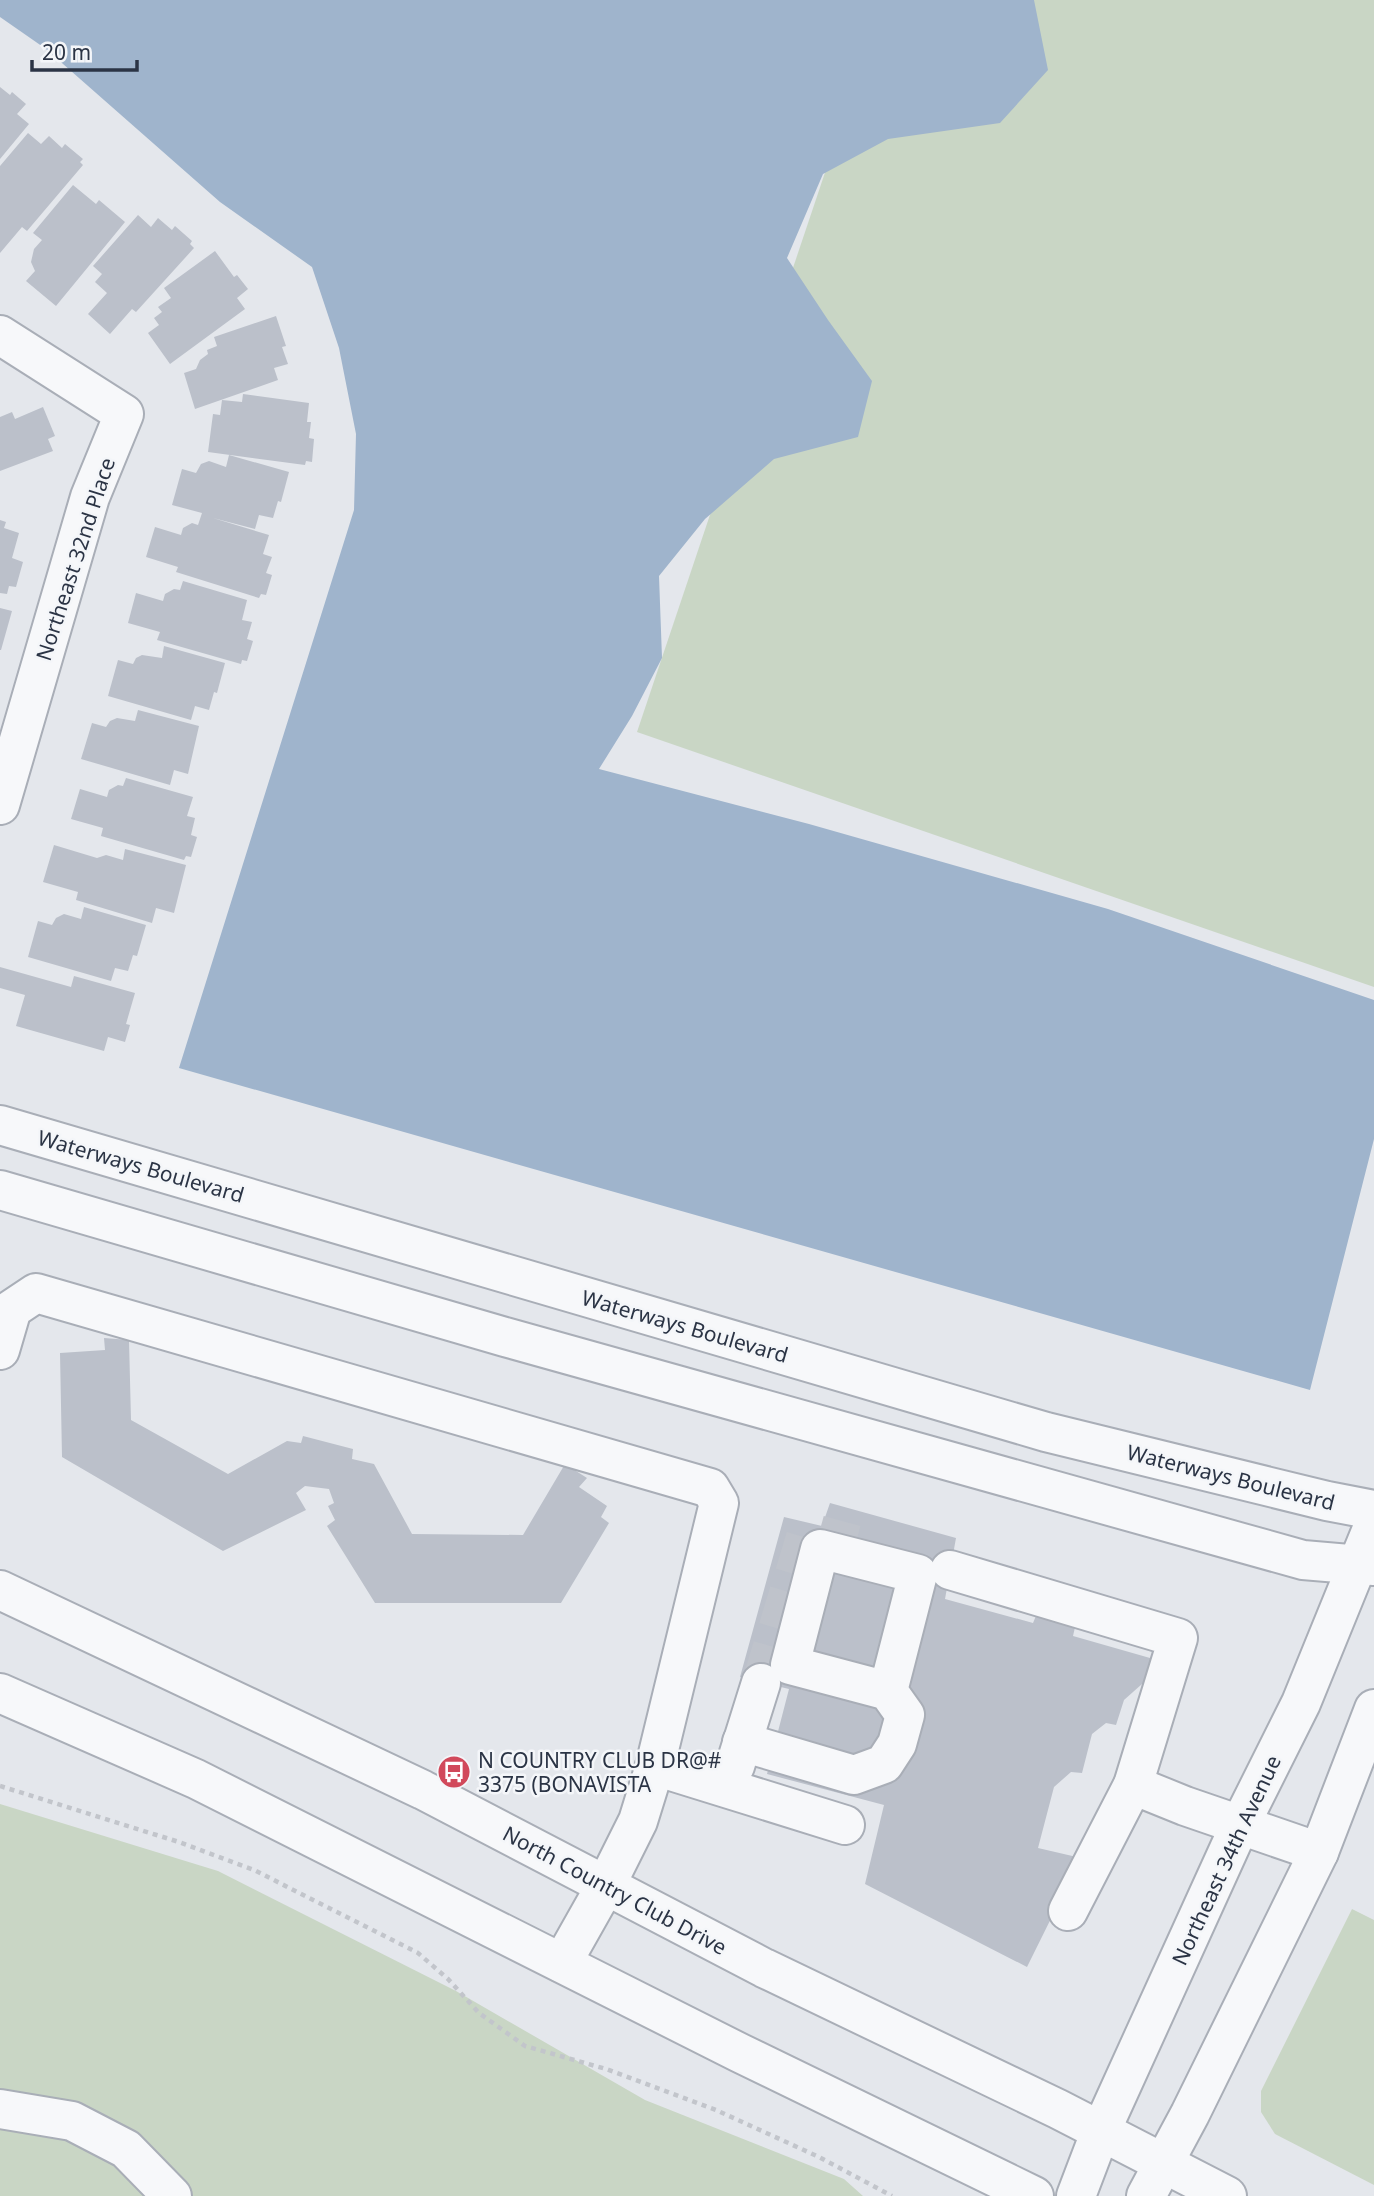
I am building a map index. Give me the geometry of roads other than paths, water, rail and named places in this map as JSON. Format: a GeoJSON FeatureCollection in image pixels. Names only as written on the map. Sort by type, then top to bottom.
{"type":"FeatureCollection","features":[{"type":"Feature","properties":{"kind":"street","name":"Northeast 32nd Place"},"geometry":{"type":"LineString","coordinates":[[0,335],[124,414],[90,497],[0,805]]}},
{"type":"Feature","properties":{"kind":"street","name":"Waterways Boulevard"},"geometry":{"type":"LineString","coordinates":[[0,1125],[1046,1432],[1327,1501],[1374,1510]]}},
{"type":"Feature","properties":{"kind":"street"},"geometry":{"type":"LineString","coordinates":[[0,1190],[505,1337],[1303,1560],[1366,1565]]}},
{"type":"Feature","properties":{"kind":"street"},"geometry":{"type":"LineString","coordinates":[[0,1350],[12,1309],[36,1293],[710,1488],[719,1503],[639,1821],[562,1963]]}},
{"type":"Feature","properties":{"kind":"street","name":"Northeast 34th Avenue"},"geometry":{"type":"LineString","coordinates":[[1076,2196],[1100,2133],[1240,1825],[1366,1565],[1374,1524]]}},
{"type":"Feature","properties":{"kind":"street"},"geometry":{"type":"LineString","coordinates":[[950,1570],[1178,1638],[1133,1784],[1068,1911]]}},
{"type":"Feature","properties":{"kind":"street","name":"North Country Club Drive"},"geometry":{"type":"LineString","coordinates":[[0,1590],[424,1790],[764,1968],[1058,2109],[1100,2133],[1155,2180],[1227,2196]]}},
{"type":"Feature","properties":{"kind":"street"},"geometry":{"type":"LineString","coordinates":[[729,1788],[761,1683]]}},
{"type":"Feature","properties":{"kind":"street"},"geometry":{"type":"LineString","coordinates":[[742,1742],[855,1774],[884,1765],[897,1744],[905,1714],[888,1691]]}},
{"type":"Feature","properties":{"kind":"street"},"geometry":{"type":"LineString","coordinates":[[0,1693],[196,1779],[1034,2196]]}},
{"type":"Feature","properties":{"kind":"street"},"geometry":{"type":"LineString","coordinates":[[1155,2180],[1319,1852],[1374,1709]]}},
{"type":"Feature","properties":{"kind":"street"},"geometry":{"type":"LineString","coordinates":[[655,1766],[845,1825]]}},
{"type":"Feature","properties":{"kind":"street"},"geometry":{"type":"LineString","coordinates":[[1133,1784],[1319,1852]]}},
{"type":"Feature","properties":{"kind":"street"},"geometry":{"type":"LineString","coordinates":[[0,2109],[72,2121],[126,2149],[172,2196]]}},
{"type":"Feature","properties":{"kind":"street"},"geometry":{"type":"LineString","coordinates":[[126,2149],[137,2196]]}},
{"type":"Feature","properties":{"kind":"water"},"geometry":{"type":"Polygon","coordinates":[[[0,0],[1034,0],[1048,70],[1000,123],[888,139],[823,174],[787,258],[872,381],[858,437],[774,459],[705,519],[659,576],[662,658],[632,716],[599,769],[809,824],[1108,909],[1374,1000],[1374,1139],[1310,1390],[179,1068],[354,510],[356,434],[339,348],[312,267],[220,202],[46,49],[0,17],[0,0]]]}},
{"type":"Feature","properties":{"kind":"tunnel"},"geometry":{"type":"LineString","coordinates":[[761,1683],[807,1531],[862,1546]]}},
{"type":"Feature","properties":{"kind":"place","name":"N COUNTRY CLUB DR@# 3375 (BONAVISTA"},"geometry":{"type":"Point","coordinates":[454,1772]}}]}
